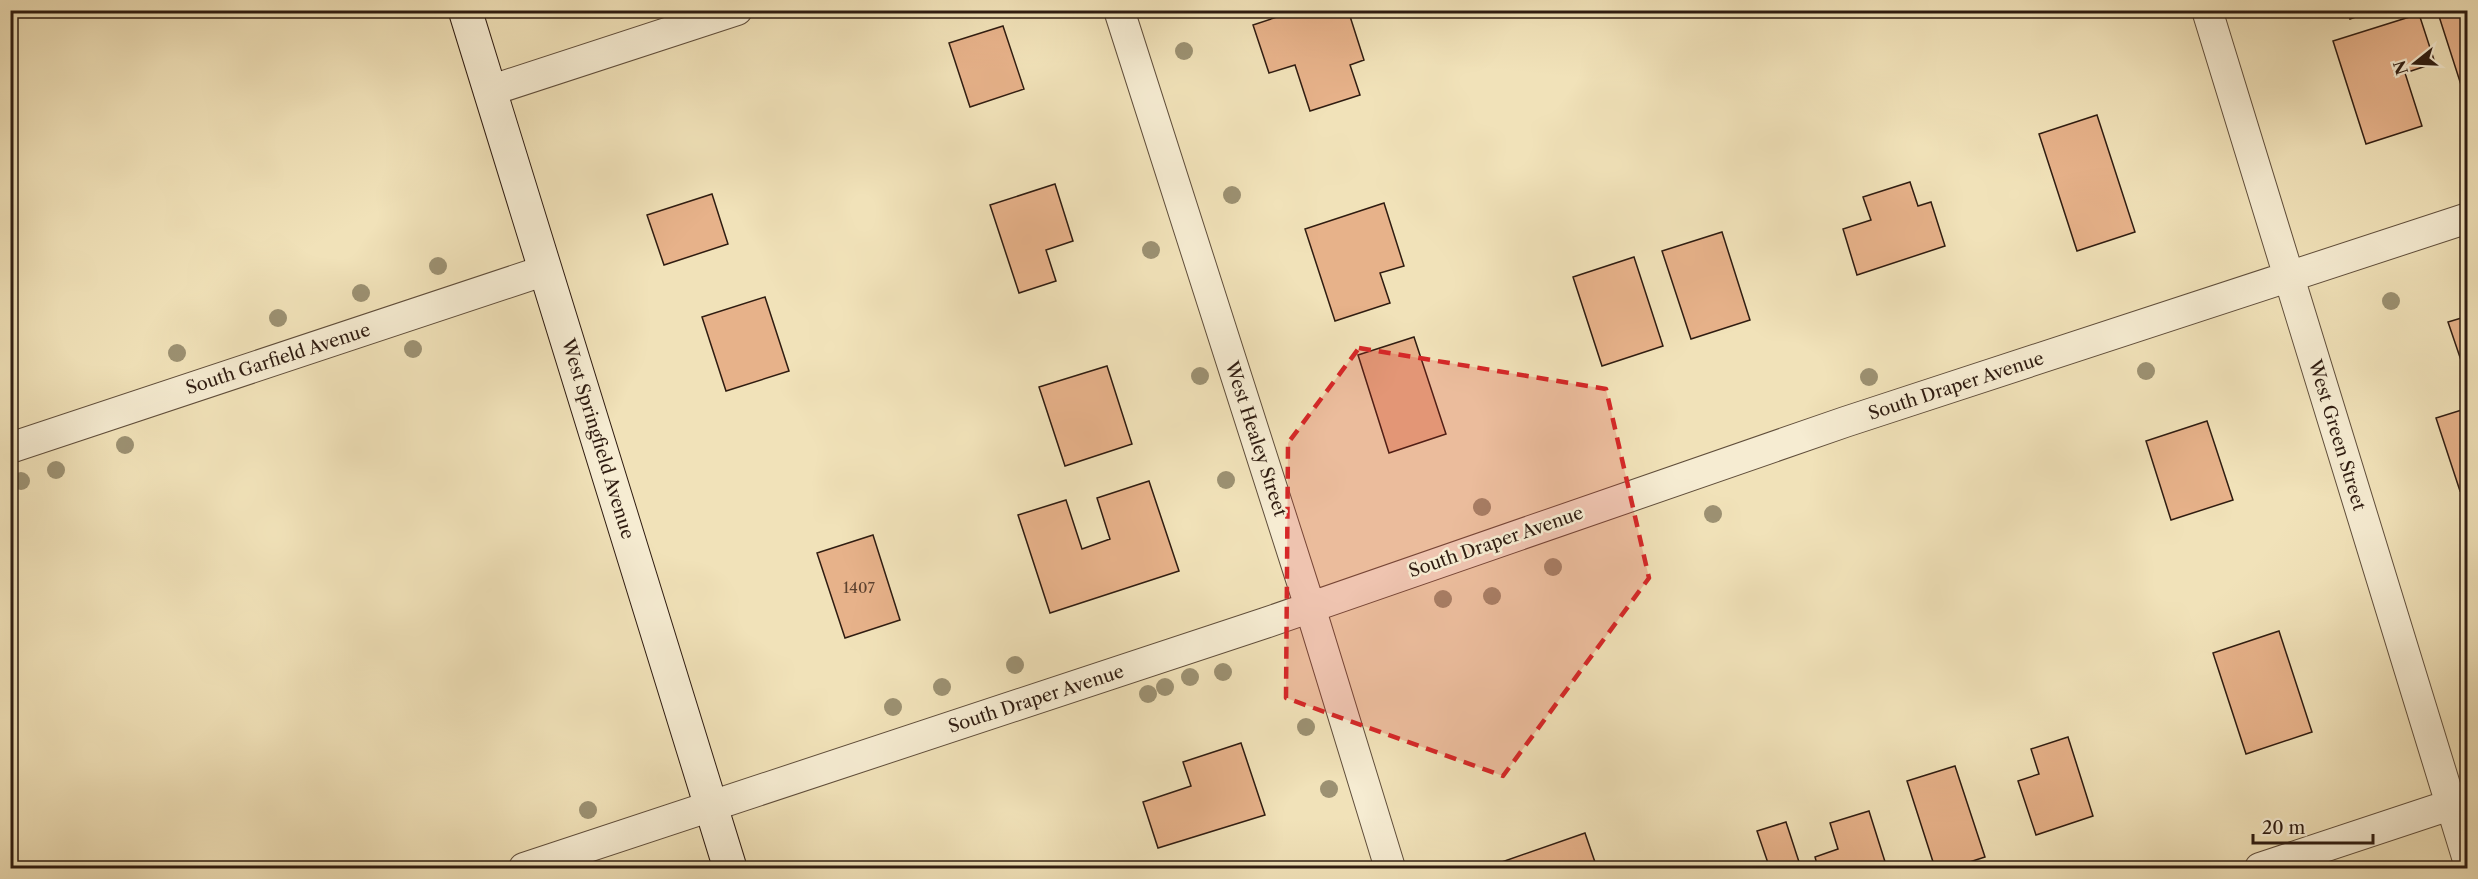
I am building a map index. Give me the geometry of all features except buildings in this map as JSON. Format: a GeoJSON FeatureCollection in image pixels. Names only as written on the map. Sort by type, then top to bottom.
{"type":"FeatureCollection","features":[{"type":"Feature","properties":{"kind":"main road","name":"West Springfield Avenue"},"geometry":{"type":"LineString","coordinates":[[465,10],[730,868]]}},
{"type":"Feature","properties":{"kind":"street"},"geometry":{"type":"LineString","coordinates":[[489,91],[737,10]]}},
{"type":"Feature","properties":{"kind":"street","name":"West Healey Street"},"geometry":{"type":"LineString","coordinates":[[1119,10],[1310,607],[1390,868]]}},
{"type":"Feature","properties":{"kind":"street","name":"West Green Street"},"geometry":{"type":"LineString","coordinates":[[2207,10],[2288,276],[2459,802],[2468,860]]}},
{"type":"Feature","properties":{"kind":"street","name":"South Draper Avenue"},"geometry":{"type":"LineString","coordinates":[[524,868],[1231,634],[1833,425],[2468,218]]}},
{"type":"Feature","properties":{"kind":"street","name":"South Garfield Avenue"},"geometry":{"type":"LineString","coordinates":[[10,448],[546,270]]}},
{"type":"Feature","properties":{"kind":"street"},"geometry":{"type":"LineString","coordinates":[[2260,868],[2459,802]]}},
{"type":"Feature","properties":{"kind":"highlighted area"},"geometry":{"type":"Polygon","coordinates":[[[1359,348],[1606,389],[1649,578],[1503,776],[1286,698],[1288,443],[1359,348]]]}}]}
